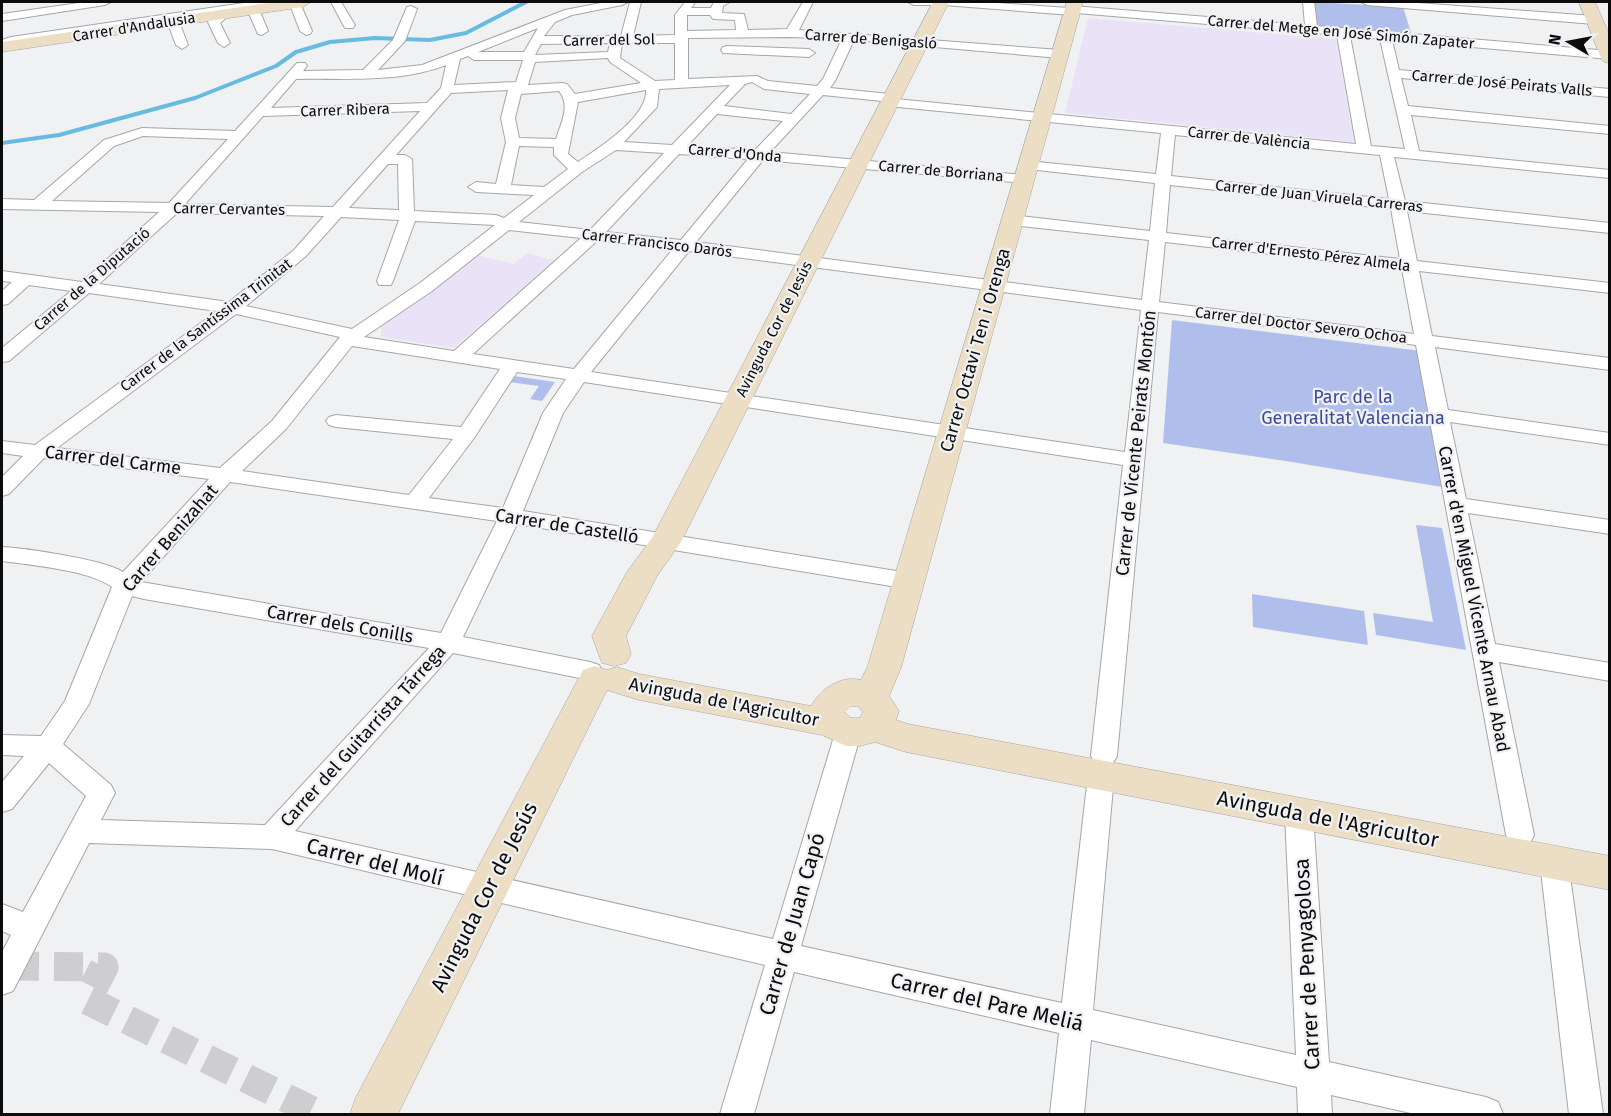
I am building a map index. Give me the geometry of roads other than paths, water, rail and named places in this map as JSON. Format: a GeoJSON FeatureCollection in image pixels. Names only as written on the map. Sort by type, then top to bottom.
{"type":"FeatureCollection","features":[{"type":"Feature","properties":{"kind":"street"},"geometry":{"type":"LineString","coordinates":[[2,18],[102,2],[105,27]]}},
{"type":"Feature","properties":{"kind":"street","name":"Carrer d'Andalusia"},"geometry":{"type":"LineString","coordinates":[[2,46],[140,21],[271,2]]}},
{"type":"Feature","properties":{"kind":"street","name":"Carrer d'Andalusia"},"geometry":{"type":"LineString","coordinates":[[2,46],[169,14],[220,14],[248,6],[298,2]]}},
{"type":"Feature","properties":{"kind":"street"},"geometry":{"type":"LineString","coordinates":[[298,2],[306,31]]}},
{"type":"Feature","properties":{"kind":"street"},"geometry":{"type":"LineString","coordinates":[[336,2],[349,26]]}},
{"type":"Feature","properties":{"kind":"street"},"geometry":{"type":"LineString","coordinates":[[368,73],[424,69],[569,12],[622,2]]}},
{"type":"Feature","properties":{"kind":"street"},"geometry":{"type":"LineString","coordinates":[[635,2],[614,59],[652,85]]}},
{"type":"Feature","properties":{"kind":"street"},"geometry":{"type":"LineString","coordinates":[[716,13],[718,4],[725,2]]}},
{"type":"Feature","properties":{"kind":"street"},"geometry":{"type":"LineString","coordinates":[[765,65],[785,36],[791,33],[808,2]]}},
{"type":"Feature","properties":{"kind":"street","name":"Carrer del Metge en José Simón Zapater"},"geometry":{"type":"LineString","coordinates":[[914,2],[1073,8],[1609,57]]}},
{"type":"Feature","properties":{"kind":"street","name":"Avinguda Cor de Jesús"},"geometry":{"type":"LineString","coordinates":[[373,1114],[488,889],[609,670],[609,636],[643,572],[665,542],[889,100],[942,2]]}},
{"type":"Feature","properties":{"kind":"street"},"geometry":{"type":"LineString","coordinates":[[1309,2],[1311,30]]}},
{"type":"Feature","properties":{"kind":"street"},"geometry":{"type":"LineString","coordinates":[[1367,2],[1594,20]]}},
{"type":"Feature","properties":{"kind":"street"},"geometry":{"type":"LineString","coordinates":[[1587,2],[1609,57]]}},
{"type":"Feature","properties":{"kind":"street"},"geometry":{"type":"LineString","coordinates":[[1598,2],[1610,30]]}},
{"type":"Feature","properties":{"kind":"street"},"geometry":{"type":"LineString","coordinates":[[368,73],[399,40],[408,5],[425,6]]}},
{"type":"Feature","properties":{"kind":"street"},"geometry":{"type":"LineString","coordinates":[[1409,5],[1420,39]]}},
{"type":"Feature","properties":{"kind":"street"},"geometry":{"type":"LineString","coordinates":[[248,6],[262,31]]}},
{"type":"Feature","properties":{"kind":"street","name":"Carrer Octavi Ten i Orenga"},"geometry":{"type":"LineString","coordinates":[[856,715],[884,668],[1073,8]]}},
{"type":"Feature","properties":{"kind":"street"},"geometry":{"type":"LineString","coordinates":[[682,84],[684,9],[716,13],[717,17],[740,16],[742,34]]}},
{"type":"Feature","properties":{"kind":"street"},"geometry":{"type":"LineString","coordinates":[[140,21],[169,14],[182,45]]}},
{"type":"Feature","properties":{"kind":"street"},"geometry":{"type":"LineString","coordinates":[[220,14],[222,17],[214,22],[224,43]]}},
{"type":"Feature","properties":{"kind":"street"},"geometry":{"type":"LineString","coordinates":[[502,189],[513,142],[508,118],[536,40],[550,20]]}},
{"type":"Feature","properties":{"kind":"street","name":"Carrer de Benigasló"},"geometry":{"type":"LineString","coordinates":[[684,42],[742,34],[791,33],[1060,54]]}},
{"type":"Feature","properties":{"kind":"street"},"geometry":{"type":"LineString","coordinates":[[1343,33],[1364,149]]}},
{"type":"Feature","properties":{"kind":"street","name":"Carrer del Guitarrista Tárrega"},"geometry":{"type":"LineString","coordinates":[[272,837],[448,643],[510,516],[552,413],[578,376],[759,155],[829,81],[850,36]]}},
{"type":"Feature","properties":{"kind":"street"},"geometry":{"type":"LineString","coordinates":[[1385,36],[1413,154]]}},
{"type":"Feature","properties":{"kind":"street","name":"Carrer del Sol"},"geometry":{"type":"LineString","coordinates":[[536,40],[684,42]]}},
{"type":"Feature","properties":{"kind":"street"},"geometry":{"type":"LineString","coordinates":[[714,49],[765,65]]}},
{"type":"Feature","properties":{"kind":"street"},"geometry":{"type":"LineString","coordinates":[[458,357],[593,236],[742,80],[765,65],[809,53]]}},
{"type":"Feature","properties":{"kind":"street"},"geometry":{"type":"LineString","coordinates":[[458,57],[529,58],[615,55]]}},
{"type":"Feature","properties":{"kind":"street","name":"Carrer de la Santíssima Trinitat"},"geometry":{"type":"LineString","coordinates":[[2,489],[40,451],[232,308],[300,253],[447,89],[458,57]]}},
{"type":"Feature","properties":{"kind":"street","name":"Carrer de València"},"geometry":{"type":"LineString","coordinates":[[765,65],[764,85],[1042,118],[1610,174]]}},
{"type":"Feature","properties":{"kind":"street","name":"Carrer de la Diputació"},"geometry":{"type":"LineString","coordinates":[[2,357],[86,287],[173,208],[297,70],[368,73]]}},
{"type":"Feature","properties":{"kind":"street","name":"Carrer de José Peirats Valls"},"geometry":{"type":"LineString","coordinates":[[1394,73],[1610,93]]}},
{"type":"Feature","properties":{"kind":"street"},"geometry":{"type":"LineString","coordinates":[[571,99],[652,85],[742,80]]}},
{"type":"Feature","properties":{"kind":"street","name":"Carrer Benizahat"},"geometry":{"type":"LineString","coordinates":[[2,801],[48,747],[76,704],[125,585],[225,475],[279,424],[352,338],[384,313],[426,286],[578,169],[613,146],[650,107],[653,94],[652,85]]}},
{"type":"Feature","properties":{"kind":"street"},"geometry":{"type":"LineString","coordinates":[[447,89],[562,87],[571,99],[571,110],[560,143],[561,155],[578,169]]}},
{"type":"Feature","properties":{"kind":"street","name":"Carrer Ribera"},"geometry":{"type":"LineString","coordinates":[[259,112],[431,107]]}},
{"type":"Feature","properties":{"kind":"street"},"geometry":{"type":"LineString","coordinates":[[713,109],[793,118]]}},
{"type":"Feature","properties":{"kind":"street"},"geometry":{"type":"LineString","coordinates":[[1402,110],[1610,130]]}},
{"type":"Feature","properties":{"kind":"street","name":"Carrer de Vicente Peirats Montón"},"geometry":{"type":"LineString","coordinates":[[1067,1114],[1168,130]]}},
{"type":"Feature","properties":{"kind":"street"},"geometry":{"type":"LineString","coordinates":[[38,205],[109,143],[142,132],[238,135]]}},
{"type":"Feature","properties":{"kind":"street"},"geometry":{"type":"LineString","coordinates":[[513,142],[560,143]]}},
{"type":"Feature","properties":{"kind":"street","name":"Carrer d'Onda"},"geometry":{"type":"LineString","coordinates":[[613,146],[675,148],[858,164]]}},
{"type":"Feature","properties":{"kind":"street","name":"Carrer d'en Miguel Vicente Arnau Abad"},"geometry":{"type":"LineString","coordinates":[[1386,152],[1520,835]]}},
{"type":"Feature","properties":{"kind":"street"},"geometry":{"type":"LineString","coordinates":[[384,160],[405,159],[407,222],[385,282]]}},
{"type":"Feature","properties":{"kind":"street","name":"Carrer de Borriana"},"geometry":{"type":"LineString","coordinates":[[858,164],[1026,172]]}},
{"type":"Feature","properties":{"kind":"street","name":"Carrer de Juan Viruela Carreras"},"geometry":{"type":"LineString","coordinates":[[1026,172],[1163,180],[1610,228]]}},
{"type":"Feature","properties":{"kind":"street"},"geometry":{"type":"LineString","coordinates":[[476,187],[552,189]]}},
{"type":"Feature","properties":{"kind":"street","name":"Carrer Cervantes"},"geometry":{"type":"LineString","coordinates":[[2,204],[457,216]]}},
{"type":"Feature","properties":{"kind":"street","name":"Carrer Francisco Daròs"},"geometry":{"type":"LineString","coordinates":[[457,216],[496,220],[507,225],[993,286]]}},
{"type":"Feature","properties":{"kind":"street","name":"Carrer d'Ernesto Pérez Almela"},"geometry":{"type":"LineString","coordinates":[[1012,220],[1610,288]]}},
{"type":"Feature","properties":{"kind":"street"},"geometry":{"type":"LineString","coordinates":[[2,276],[232,308],[352,338],[375,348],[458,357],[1134,460]]}},
{"type":"Feature","properties":{"kind":"street"},"geometry":{"type":"LineString","coordinates":[[2,300],[26,279]]}},
{"type":"Feature","properties":{"kind":"street","name":"Carrer del Doctor Severo Ochoa"},"geometry":{"type":"LineString","coordinates":[[993,286],[1610,364]]}},
{"type":"Feature","properties":{"kind":"street"},"geometry":{"type":"LineString","coordinates":[[414,503],[467,434],[511,366]]}},
{"type":"Feature","properties":{"kind":"street"},"geometry":{"type":"LineString","coordinates":[[1439,415],[1610,439]]}},
{"type":"Feature","properties":{"kind":"street"},"geometry":{"type":"LineString","coordinates":[[336,421],[467,434]]}},
{"type":"Feature","properties":{"kind":"street","name":"Carrer del Carme"},"geometry":{"type":"LineString","coordinates":[[2,447],[225,475]]}},
{"type":"Feature","properties":{"kind":"street","name":"Carrer de Castelló"},"geometry":{"type":"LineString","coordinates":[[225,475],[510,516],[909,582]]}},
{"type":"Feature","properties":{"kind":"street"},"geometry":{"type":"LineString","coordinates":[[1456,504],[1610,527]]}},
{"type":"Feature","properties":{"kind":"street","name":"Carrer dels Conills"},"geometry":{"type":"LineString","coordinates":[[2,554],[34,557],[110,574],[125,585],[156,593],[609,670]]}},
{"type":"Feature","properties":{"kind":"street"},"geometry":{"type":"LineString","coordinates":[[1485,651],[1610,672]]}},
{"type":"Feature","properties":{"kind":"street","name":"Avinguda de l'Agricultor"},"geometry":{"type":"LineString","coordinates":[[609,670],[639,687],[856,715],[906,738],[1103,766],[1610,852]]}},
{"type":"Feature","properties":{"kind":"street","name":"Carrer de Juan Capó"},"geometry":{"type":"LineString","coordinates":[[737,1114],[856,715]]}},
{"type":"Feature","properties":{"kind":"street"},"geometry":{"type":"LineString","coordinates":[[2,745],[48,747],[101,793],[2,981]]}},
{"type":"Feature","properties":{"kind":"street","name":"Avinguda de l'Agricultor"},"geometry":{"type":"LineString","coordinates":[[1103,766],[1299,814],[1610,873]]}},
{"type":"Feature","properties":{"kind":"street","name":"Carrer de Penyagolosa"},"geometry":{"type":"LineString","coordinates":[[1299,814],[1315,1114]]}},
{"type":"Feature","properties":{"kind":"street","name":"Carrer del Molí"},"geometry":{"type":"LineString","coordinates":[[81,831],[272,837],[488,889]]}},
{"type":"Feature","properties":{"kind":"street","name":"Avinguda de l'Agricultor"},"geometry":{"type":"LineString","coordinates":[[1520,835],[1554,862]]}},
{"type":"Feature","properties":{"kind":"street"},"geometry":{"type":"LineString","coordinates":[[1554,862],[1586,1114]]}},
{"type":"Feature","properties":{"kind":"street","name":"Carrer del Pare Meliá"},"geometry":{"type":"LineString","coordinates":[[488,889],[1486,1114]]}},
{"type":"Feature","properties":{"kind":"street"},"geometry":{"type":"LineString","coordinates":[[2,917],[29,929]]}},
{"type":"Feature","properties":{"kind":"waterway"},"geometry":{"type":"LineString","coordinates":[[2,143],[59,135],[195,98],[276,66],[296,52],[330,42],[375,38],[430,40],[466,33],[526,2]]}},
{"type":"Feature","properties":{"kind":"tunnel"},"geometry":{"type":"LineString","coordinates":[[10,966],[104,967],[87,1000],[319,1114]]}},
{"type":"Feature","properties":{"kind":"park label","name":"Parc de la Generalitat Valenciana"},"geometry":{"type":"Point","coordinates":[1353,407]}}]}
